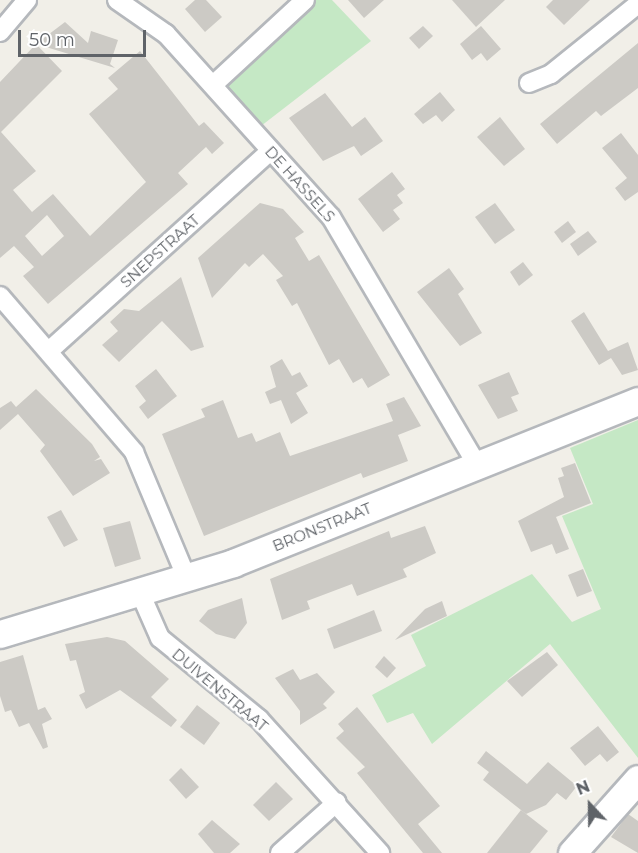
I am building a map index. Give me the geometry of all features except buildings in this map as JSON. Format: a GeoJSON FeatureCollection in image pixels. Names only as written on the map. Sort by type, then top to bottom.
{"type":"FeatureCollection","features":[{"type":"Feature","properties":{"kind":"street"},"geometry":{"type":"LineString","coordinates":[[0,32],[27,0]]}},
{"type":"Feature","properties":{"kind":"street"},"geometry":{"type":"LineString","coordinates":[[35,0],[40,0]]}},
{"type":"Feature","properties":{"kind":"street","name":"DE HASSELS"},"geometry":{"type":"LineString","coordinates":[[117,0],[145,14],[213,85],[331,217],[477,465]]}},
{"type":"Feature","properties":{"kind":"street"},"geometry":{"type":"LineString","coordinates":[[213,85],[305,0]]}},
{"type":"Feature","properties":{"kind":"street"},"geometry":{"type":"LineString","coordinates":[[529,83],[551,74],[638,4]]}},
{"type":"Feature","properties":{"kind":"street","name":"SNEPSTRAAT"},"geometry":{"type":"LineString","coordinates":[[50,350],[270,151]]}},
{"type":"Feature","properties":{"kind":"street"},"geometry":{"type":"LineString","coordinates":[[0,296],[50,350],[134,452],[187,579]]}},
{"type":"Feature","properties":{"kind":"street","name":"BRONSTRAAT"},"geometry":{"type":"LineString","coordinates":[[0,634],[141,595],[187,579],[638,401]]}},
{"type":"Feature","properties":{"kind":"street","name":"DUIVENSTRAAT"},"geometry":{"type":"LineString","coordinates":[[141,595],[160,638],[259,719],[338,802],[380,853]]}},
{"type":"Feature","properties":{"kind":"street"},"geometry":{"type":"LineString","coordinates":[[572,853],[638,779]]}},
{"type":"Feature","properties":{"kind":"street"},"geometry":{"type":"LineString","coordinates":[[280,853],[338,802]]}},
{"type":"Feature","properties":{"kind":"green space"},"geometry":{"type":"Polygon","coordinates":[[[316,0],[332,0],[371,41],[261,126],[224,85],[316,0]]]}},
{"type":"Feature","properties":{"kind":"green space"},"geometry":{"type":"Polygon","coordinates":[[[638,420],[638,758],[550,644],[432,744],[413,713],[387,723],[372,695],[426,666],[411,635],[532,574],[572,622],[601,609],[562,516],[593,504],[570,448],[638,420]]]}}]}
